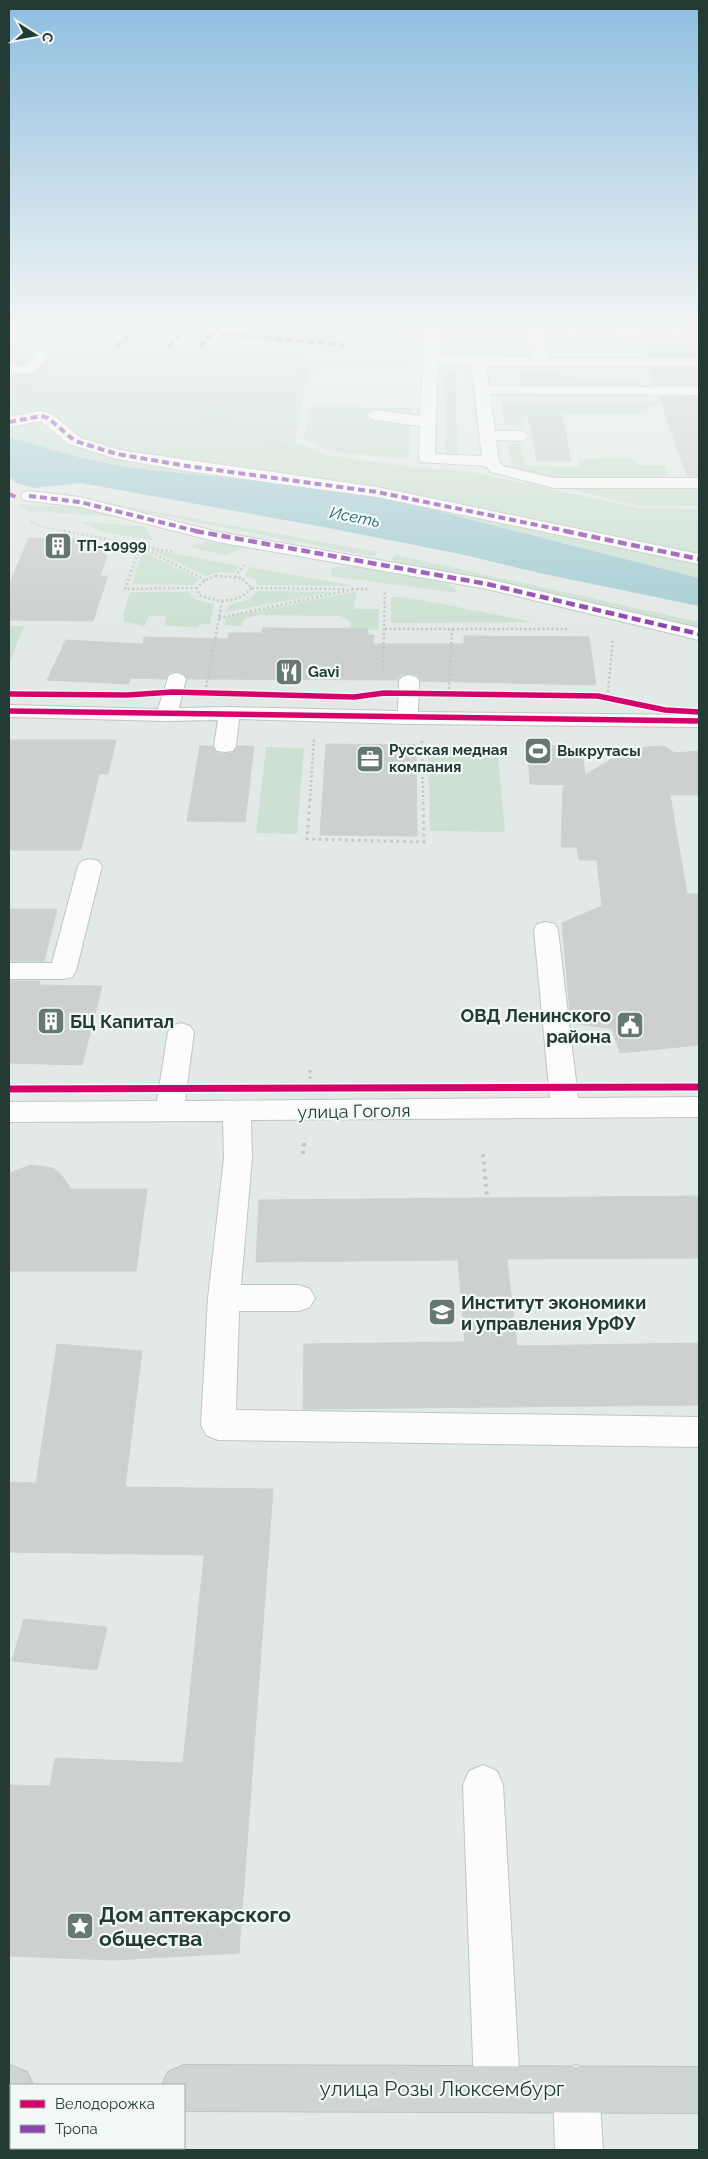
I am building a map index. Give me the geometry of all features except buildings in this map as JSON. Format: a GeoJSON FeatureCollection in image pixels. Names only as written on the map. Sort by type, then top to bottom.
{"type":"FeatureCollection","features":[{"type":"Feature","properties":{"kind":"main road","name":"улица Розы Люксембург"},"geometry":{"type":"LineString","coordinates":[[185,2088],[576,2088],[699,2090]]}},
{"type":"Feature","properties":{"kind":"street"},"geometry":{"type":"LineString","coordinates":[[56,425],[75,441],[131,457],[377,492],[699,559]]}},
{"type":"Feature","properties":{"kind":"street"},"geometry":{"type":"LineString","coordinates":[[428,425],[426,459],[491,461]]}},
{"type":"Feature","properties":{"kind":"street"},"geometry":{"type":"LineString","coordinates":[[487,425],[491,461],[497,469],[554,483],[699,483]]}},
{"type":"Feature","properties":{"kind":"street"},"geometry":{"type":"LineString","coordinates":[[488,436],[522,436]]}},
{"type":"Feature","properties":{"kind":"street"},"geometry":{"type":"LineString","coordinates":[[18,496],[80,502],[218,537],[488,584],[699,634]]}},
{"type":"Feature","properties":{"kind":"street"},"geometry":{"type":"LineString","coordinates":[[167,715],[175,686]]}},
{"type":"Feature","properties":{"kind":"street"},"geometry":{"type":"LineString","coordinates":[[409,687],[415,725]]}},
{"type":"Feature","properties":{"kind":"street"},"geometry":{"type":"LineString","coordinates":[[9,711],[167,715],[229,713],[415,725],[699,721]]}},
{"type":"Feature","properties":{"kind":"street"},"geometry":{"type":"LineString","coordinates":[[225,746],[229,713]]}},
{"type":"Feature","properties":{"kind":"street"},"geometry":{"type":"LineString","coordinates":[[9,971],[63,972],[90,866]]}},
{"type":"Feature","properties":{"kind":"street"},"geometry":{"type":"LineString","coordinates":[[546,930],[565,1109]]}},
{"type":"Feature","properties":{"kind":"street"},"geometry":{"type":"LineString","coordinates":[[170,1111],[181,1032]]}},
{"type":"Feature","properties":{"kind":"street","name":"улица Гоголя"},"geometry":{"type":"LineString","coordinates":[[9,1112],[237,1112],[699,1107]]}},
{"type":"Feature","properties":{"kind":"street"},"geometry":{"type":"LineString","coordinates":[[237,1112],[238,1158],[224,1298],[218,1425],[699,1432]]}},
{"type":"Feature","properties":{"kind":"street"},"geometry":{"type":"LineString","coordinates":[[224,1298],[299,1298]]}},
{"type":"Feature","properties":{"kind":"street"},"geometry":{"type":"LineString","coordinates":[[483,1785],[498,2088]]}},
{"type":"Feature","properties":{"kind":"street"},"geometry":{"type":"LineString","coordinates":[[576,2088],[579,2150]]}},
{"type":"Feature","properties":{"kind":"path"},"geometry":{"type":"LineString","coordinates":[[9,473],[37,425]]}},
{"type":"Feature","properties":{"kind":"path"},"geometry":{"type":"LineString","coordinates":[[236,425],[274,441]]}},
{"type":"Feature","properties":{"kind":"path"},"geometry":{"type":"LineString","coordinates":[[205,580],[140,546],[125,589],[197,588],[205,580],[216,576],[235,577],[249,582],[252,588]]}},
{"type":"Feature","properties":{"kind":"path"},"geometry":{"type":"LineString","coordinates":[[235,577],[244,565]]}},
{"type":"Feature","properties":{"kind":"path"},"geometry":{"type":"LineString","coordinates":[[197,588],[199,595],[209,600],[222,602],[236,600],[247,595],[252,588]]}},
{"type":"Feature","properties":{"kind":"path"},"geometry":{"type":"LineString","coordinates":[[252,588],[377,588]]}},
{"type":"Feature","properties":{"kind":"path"},"geometry":{"type":"LineString","coordinates":[[219,618],[354,589]]}},
{"type":"Feature","properties":{"kind":"path"},"geometry":{"type":"LineString","coordinates":[[382,677],[385,589]]}},
{"type":"Feature","properties":{"kind":"path"},"geometry":{"type":"LineString","coordinates":[[175,686],[209,690],[222,602]]}},
{"type":"Feature","properties":{"kind":"path"},"geometry":{"type":"LineString","coordinates":[[385,629],[567,629]]}},
{"type":"Feature","properties":{"kind":"path"},"geometry":{"type":"LineString","coordinates":[[409,687],[452,691],[452,629]]}},
{"type":"Feature","properties":{"kind":"path"},"geometry":{"type":"LineString","coordinates":[[598,696],[612,698]]}},
{"type":"Feature","properties":{"kind":"path"},"geometry":{"type":"LineString","coordinates":[[314,731],[307,839],[424,842],[415,725]]}},
{"type":"Feature","properties":{"kind":"path"},"geometry":{"type":"LineString","coordinates":[[300,1088],[319,1088]]}},
{"type":"Feature","properties":{"kind":"path"},"geometry":{"type":"LineString","coordinates":[[483,1154],[487,1198]]}},
{"type":"Feature","properties":{"kind":"green space"},"geometry":{"type":"Polygon","coordinates":[[[9,425],[298,425],[295,442],[326,455],[411,467],[472,472],[639,508],[699,509],[699,578],[410,504],[268,482],[132,468],[81,458],[9,437],[9,425]]]}},
{"type":"Feature","properties":{"kind":"green space"},"geometry":{"type":"Polygon","coordinates":[[[307,425],[410,425],[409,459],[331,452],[304,439],[307,425]]]}},
{"type":"Feature","properties":{"kind":"green space"},"geometry":{"type":"Polygon","coordinates":[[[445,425],[457,425],[458,457],[445,455],[445,425]]]}},
{"type":"Feature","properties":{"kind":"green space"},"geometry":{"type":"Polygon","coordinates":[[[506,425],[525,425],[525,427],[511,427],[506,425]]]}},
{"type":"Feature","properties":{"kind":"green space"},"geometry":{"type":"Polygon","coordinates":[[[513,443],[520,443],[526,466],[579,467],[578,459],[635,458],[638,465],[665,465],[669,478],[554,477],[513,468],[508,446],[513,443]]]}},
{"type":"Feature","properties":{"kind":"green space"},"geometry":{"type":"Polygon","coordinates":[[[559,486],[699,487],[699,506],[639,506],[559,486]]]}},
{"type":"Feature","properties":{"kind":"green space"},"geometry":{"type":"Polygon","coordinates":[[[54,493],[377,552],[374,557],[80,499],[47,496],[54,493]]]}},
{"type":"Feature","properties":{"kind":"green space"},"geometry":{"type":"Polygon","coordinates":[[[19,505],[79,507],[125,517],[28,511],[19,505]]]}},
{"type":"Feature","properties":{"kind":"green space"},"geometry":{"type":"Polygon","coordinates":[[[80,522],[144,526],[152,536],[151,540],[103,532],[80,522]]]}},
{"type":"Feature","properties":{"kind":"green space"},"geometry":{"type":"Polygon","coordinates":[[[206,542],[247,547],[224,555],[188,547],[206,542]]]}},
{"type":"Feature","properties":{"kind":"green space"},"geometry":{"type":"Polygon","coordinates":[[[151,549],[239,566],[234,573],[221,572],[205,576],[151,549]]]}},
{"type":"Feature","properties":{"kind":"green space"},"geometry":{"type":"Polygon","coordinates":[[[143,551],[199,579],[192,585],[132,584],[143,551]]]}},
{"type":"Feature","properties":{"kind":"green space"},"geometry":{"type":"Polygon","coordinates":[[[396,555],[699,622],[699,629],[389,561],[396,555]]]}},
{"type":"Feature","properties":{"kind":"green space"},"geometry":{"type":"Polygon","coordinates":[[[351,566],[389,569],[451,585],[458,593],[331,576],[332,568],[351,566]]]}},
{"type":"Feature","properties":{"kind":"green space"},"geometry":{"type":"Polygon","coordinates":[[[250,567],[354,586],[258,585],[254,579],[245,575],[250,567]]]}},
{"type":"Feature","properties":{"kind":"green space"},"geometry":{"type":"Polygon","coordinates":[[[257,591],[333,592],[226,612],[229,605],[250,599],[257,591]]]}},
{"type":"Feature","properties":{"kind":"green space"},"geometry":{"type":"Polygon","coordinates":[[[357,591],[354,609],[379,609],[378,630],[350,629],[351,622],[340,616],[258,615],[245,619],[241,626],[225,625],[226,617],[357,591]]]}},
{"type":"Feature","properties":{"kind":"green space"},"geometry":{"type":"Polygon","coordinates":[[[130,592],[190,592],[194,599],[214,604],[210,624],[200,624],[198,627],[164,626],[166,616],[148,616],[145,626],[124,622],[123,616],[130,592]]]}},
{"type":"Feature","properties":{"kind":"green space"},"geometry":{"type":"Polygon","coordinates":[[[391,597],[412,598],[533,622],[391,623],[391,597]]]}},
{"type":"Feature","properties":{"kind":"green space"},"geometry":{"type":"Polygon","coordinates":[[[9,626],[24,626],[9,664],[9,626]]]}},
{"type":"Feature","properties":{"kind":"green space"},"geometry":{"type":"Polygon","coordinates":[[[428,745],[497,746],[505,832],[430,831],[428,745]]]}},
{"type":"Feature","properties":{"kind":"green space"},"geometry":{"type":"Polygon","coordinates":[[[266,747],[304,748],[297,834],[256,833],[266,747]]]}},
{"type":"Feature","properties":{"kind":"water","name":"Исеть"},"geometry":{"type":"Polygon","coordinates":[[[9,437],[81,458],[132,468],[268,482],[372,496],[410,504],[699,578],[699,606],[539,573],[465,555],[81,483],[33,488],[17,483],[9,477],[9,437]]]}},
{"type":"Feature","properties":{"kind":"marked path"},"geometry":{"type":"LineString","coordinates":[[56,425],[75,441],[117,454],[187,466],[377,492],[699,559]]}},
{"type":"Feature","properties":{"kind":"marked path"},"geometry":{"type":"LineString","coordinates":[[9,494],[16,497]]}},
{"type":"Feature","properties":{"kind":"marked path"},"geometry":{"type":"LineString","coordinates":[[29,496],[80,502],[218,537],[487,584],[699,634]]}},
{"type":"Feature","properties":{"kind":"cycle path"},"geometry":{"type":"LineString","coordinates":[[9,694],[127,695],[173,692],[354,697],[384,693],[598,696],[665,710],[699,712]]}},
{"type":"Feature","properties":{"kind":"cycle path"},"geometry":{"type":"LineString","coordinates":[[9,711],[167,715],[229,713],[408,718],[699,721]]}},
{"type":"Feature","properties":{"kind":"cycle path"},"geometry":{"type":"LineString","coordinates":[[9,1089],[699,1087]]}},
{"type":"Feature","properties":{"kind":"place","name":"ТП-10999"},"geometry":{"type":"Point","coordinates":[58,546]}},
{"type":"Feature","properties":{"kind":"place","name":"Gavi"},"geometry":{"type":"Point","coordinates":[289,672]}},
{"type":"Feature","properties":{"kind":"place","name":"Выкрутасы"},"geometry":{"type":"Point","coordinates":[538,751]}},
{"type":"Feature","properties":{"kind":"place","name":"Русская медная компания"},"geometry":{"type":"Point","coordinates":[370,759]}},
{"type":"Feature","properties":{"kind":"place","name":"БЦ Капитал"},"geometry":{"type":"Point","coordinates":[51,1021]}},
{"type":"Feature","properties":{"kind":"place","name":"ОВД Ленинского района"},"geometry":{"type":"Point","coordinates":[630,1025]}},
{"type":"Feature","properties":{"kind":"place","name":"Институт экономики и управления УрФУ"},"geometry":{"type":"Point","coordinates":[442,1312]}},
{"type":"Feature","properties":{"kind":"place","name":"Дом аптекарского общества"},"geometry":{"type":"Point","coordinates":[80,1926]}}]}
